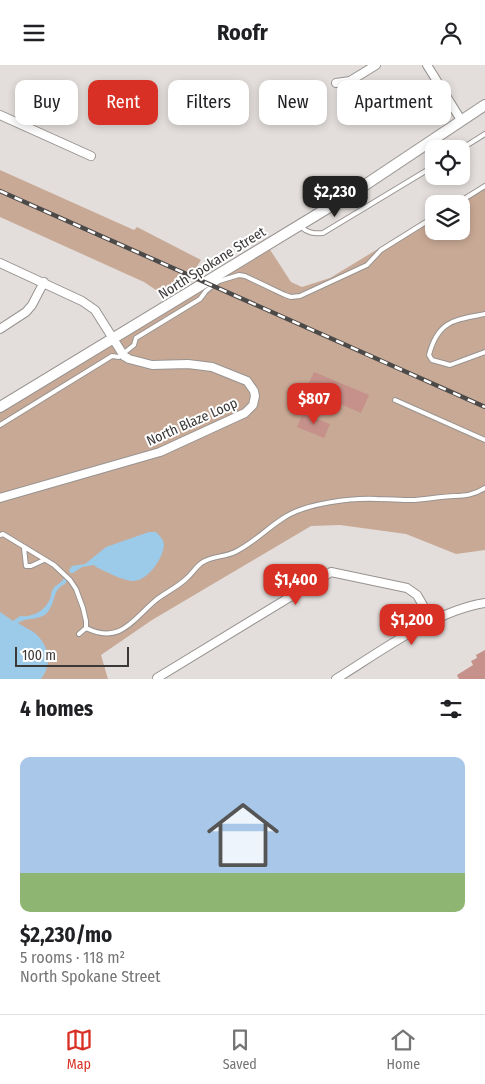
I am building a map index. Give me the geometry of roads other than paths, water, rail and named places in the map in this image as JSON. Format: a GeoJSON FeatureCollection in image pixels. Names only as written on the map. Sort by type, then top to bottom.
{"type":"FeatureCollection","features":[{"type":"Feature","properties":{"kind":"street"},"geometry":{"type":"LineString","coordinates":[[336,83],[350,81],[376,65]]}},
{"type":"Feature","properties":{"kind":"street"},"geometry":{"type":"LineString","coordinates":[[427,65],[461,120]]}},
{"type":"Feature","properties":{"kind":"street","name":"North Spokane Street"},"geometry":{"type":"LineString","coordinates":[[0,407],[359,189],[485,105]]}},
{"type":"Feature","properties":{"kind":"street"},"geometry":{"type":"LineString","coordinates":[[0,115],[91,156]]}},
{"type":"Feature","properties":{"kind":"street"},"geometry":{"type":"LineString","coordinates":[[0,263],[82,301],[95,311],[123,354]]}},
{"type":"Feature","properties":{"kind":"street"},"geometry":{"type":"LineString","coordinates":[[0,329],[26,312],[44,283]]}},
{"type":"Feature","properties":{"kind":"street","name":"North Blaze Loop"},"geometry":{"type":"LineString","coordinates":[[0,499],[160,452],[245,413],[255,401],[254,391],[247,381],[212,367],[188,364],[152,365],[129,359],[123,354]]}},
{"type":"Feature","properties":{"kind":"street"},"geometry":{"type":"LineString","coordinates":[[158,679],[157,677],[331,572],[407,588],[417,595],[432,621]]}},
{"type":"Feature","properties":{"kind":"street"},"geometry":{"type":"LineString","coordinates":[[336,679],[432,621],[467,607],[485,603]]}},
{"type":"Feature","properties":{"kind":"lane"},"geometry":{"type":"LineString","coordinates":[[470,143],[485,134]]}},
{"type":"Feature","properties":{"kind":"lane"},"geometry":{"type":"LineString","coordinates":[[299,225],[307,232],[314,234],[323,233],[425,171]]}},
{"type":"Feature","properties":{"kind":"lane"},"geometry":{"type":"LineString","coordinates":[[470,195],[485,186]]}},
{"type":"Feature","properties":{"kind":"lane"},"geometry":{"type":"LineString","coordinates":[[0,425],[112,356],[119,357],[134,345],[136,338],[200,299],[206,291],[226,279],[245,276],[284,295],[291,297],[300,296],[367,265],[381,250],[425,223]]}},
{"type":"Feature","properties":{"kind":"lane"},"geometry":{"type":"LineString","coordinates":[[485,314],[459,319],[446,324],[435,338],[429,355],[432,360],[450,365],[485,352]]}},
{"type":"Feature","properties":{"kind":"lane"},"geometry":{"type":"LineString","coordinates":[[395,400],[485,440]]}},
{"type":"Feature","properties":{"kind":"lane"},"geometry":{"type":"LineString","coordinates":[[86,628],[103,633],[116,633],[124,629],[136,621],[157,599],[188,577],[201,563],[212,558],[234,553],[256,540],[285,517],[299,511],[365,499],[411,500],[468,496],[485,488]]}},
{"type":"Feature","properties":{"kind":"lane"},"geometry":{"type":"LineString","coordinates":[[0,535],[3,535],[61,571],[74,585],[86,617],[86,628],[79,634]]}},
{"type":"Feature","properties":{"kind":"lane"},"geometry":{"type":"LineString","coordinates":[[24,548],[26,566],[31,566],[44,560]]}},
{"type":"Feature","properties":{"kind":"water"},"geometry":{"type":"Polygon","coordinates":[[[149,532],[156,532],[163,540],[164,545],[161,557],[153,569],[143,578],[132,581],[128,580],[114,576],[94,565],[82,567],[70,573],[69,570],[72,566],[85,564],[106,547],[149,532]]]}},
{"type":"Feature","properties":{"kind":"water"},"geometry":{"type":"Polygon","coordinates":[[[64,578],[67,580],[56,593],[47,613],[18,623],[32,631],[42,641],[48,660],[45,673],[41,679],[0,679],[0,612],[13,621],[20,616],[29,616],[37,613],[45,607],[53,589],[64,578]]]}},
{"type":"Feature","properties":{"kind":"railway"},"geometry":{"type":"LineString","coordinates":[[0,191],[485,407]]}}]}
